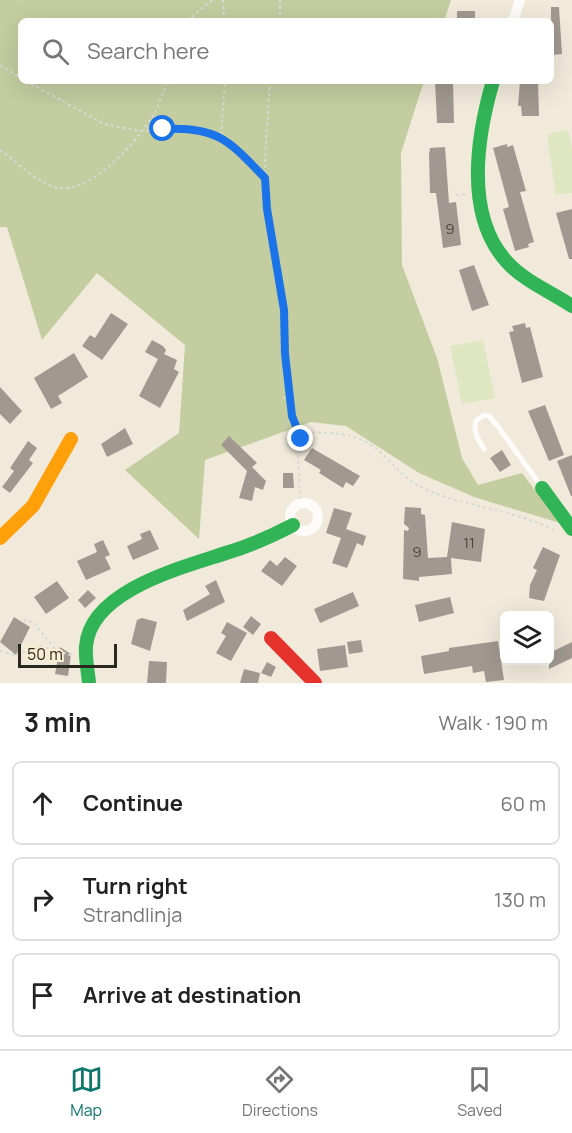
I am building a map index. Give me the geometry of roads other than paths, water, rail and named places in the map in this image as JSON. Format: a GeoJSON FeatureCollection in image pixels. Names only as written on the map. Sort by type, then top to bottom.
{"type":"FeatureCollection","features":[{"type":"Feature","properties":{"kind":"street"},"geometry":{"type":"LineString","coordinates":[[514,18],[520,0]]}},
{"type":"Feature","properties":{"kind":"street"},"geometry":{"type":"LineString","coordinates":[[492,84],[480,127],[477,152],[488,232],[507,261],[572,306]]}},
{"type":"Feature","properties":{"kind":"street"},"geometry":{"type":"LineString","coordinates":[[0,538],[33,507],[71,439]]}},
{"type":"Feature","properties":{"kind":"street"},"geometry":{"type":"LineString","coordinates":[[542,488],[565,531]]}},
{"type":"Feature","properties":{"kind":"street"},"geometry":{"type":"LineString","coordinates":[[300,504],[315,509],[318,519],[307,531],[297,529],[293,525],[290,515],[295,506],[300,504]]}},
{"type":"Feature","properties":{"kind":"street"},"geometry":{"type":"LineString","coordinates":[[89,683],[86,671],[87,647],[95,620],[106,605],[125,590],[260,541],[293,525]]}},
{"type":"Feature","properties":{"kind":"street"},"geometry":{"type":"LineString","coordinates":[[271,638],[315,683]]}},
{"type":"Feature","properties":{"kind":"lane"},"geometry":{"type":"LineString","coordinates":[[484,449],[476,436],[474,426],[476,420],[484,415],[489,416],[496,424],[542,488]]}}]}
